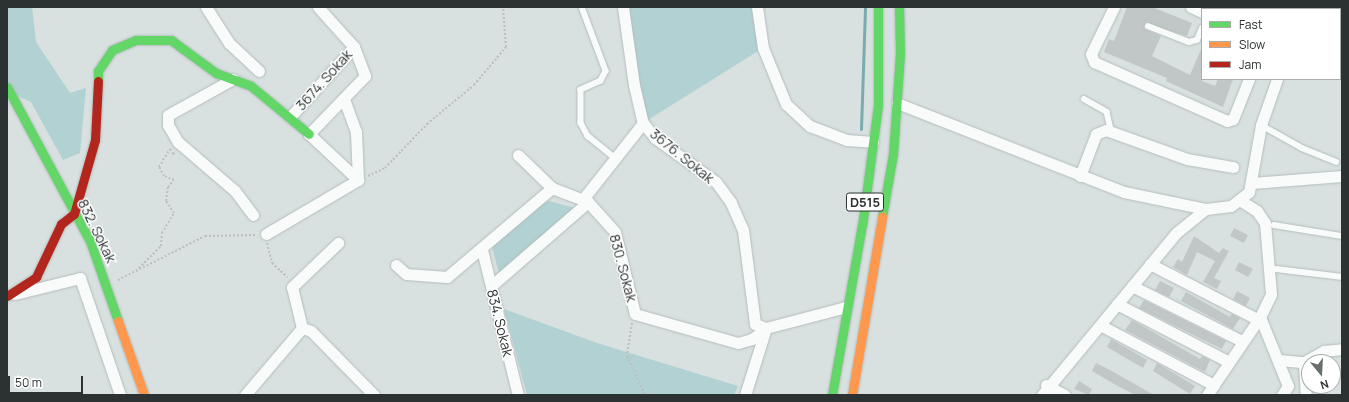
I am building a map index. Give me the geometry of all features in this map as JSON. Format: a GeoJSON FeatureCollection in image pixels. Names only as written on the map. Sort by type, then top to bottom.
{"type":"FeatureCollection","features":[{"type":"Feature","properties":{"kind":"main road","name":"D515"},"geometry":{"type":"LineString","coordinates":[[832,395],[878,105],[878,7]]}},
{"type":"Feature","properties":{"kind":"main road","name":"D515"},"geometry":{"type":"LineString","coordinates":[[852,395],[893,154],[897,103],[898,7]]}},
{"type":"Feature","properties":{"kind":"main road"},"geometry":{"type":"LineString","coordinates":[[8,296],[36,277],[61,224],[74,214],[95,140],[98,71],[112,50],[136,40],[171,40],[216,73],[251,86],[309,134]]}},
{"type":"Feature","properties":{"kind":"main road","name":"832. Sokak"},"geometry":{"type":"LineString","coordinates":[[8,92],[74,214],[101,269],[144,395]]}},
{"type":"Feature","properties":{"kind":"street"},"geometry":{"type":"LineString","coordinates":[[206,7],[229,43],[259,71]]}},
{"type":"Feature","properties":{"kind":"street","name":"3674. Sokak"},"geometry":{"type":"LineString","coordinates":[[290,117],[354,47],[318,7]]}},
{"type":"Feature","properties":{"kind":"street","name":"3676. Sokak"},"geometry":{"type":"LineString","coordinates":[[623,7],[634,85],[643,123],[655,138],[716,182],[732,203],[743,230],[753,317],[759,328],[766,328]]}},
{"type":"Feature","properties":{"kind":"street"},"geometry":{"type":"LineString","coordinates":[[757,7],[763,48],[786,104],[810,126],[846,140],[873,142]]}},
{"type":"Feature","properties":{"kind":"street"},"geometry":{"type":"LineString","coordinates":[[1114,7],[1091,54],[1094,62],[1227,121],[1233,119],[1249,80]]}},
{"type":"Feature","properties":{"kind":"street"},"geometry":{"type":"LineString","coordinates":[[1191,7],[1201,12]]}},
{"type":"Feature","properties":{"kind":"street"},"geometry":{"type":"LineString","coordinates":[[354,47],[365,76],[309,134],[358,180]]}},
{"type":"Feature","properties":{"kind":"street"},"geometry":{"type":"LineString","coordinates":[[233,79],[168,115],[168,125],[185,149],[235,191],[253,215]]}},
{"type":"Feature","properties":{"kind":"street"},"geometry":{"type":"LineString","coordinates":[[1241,202],[1252,183],[1261,124],[1277,80]]}},
{"type":"Feature","properties":{"kind":"street"},"geometry":{"type":"LineString","coordinates":[[344,99],[356,132],[358,180]]}},
{"type":"Feature","properties":{"kind":"street"},"geometry":{"type":"LineString","coordinates":[[897,103],[1124,192],[1206,210]]}},
{"type":"Feature","properties":{"kind":"street"},"geometry":{"type":"LineString","coordinates":[[491,286],[585,200],[615,158],[643,123]]}},
{"type":"Feature","properties":{"kind":"street"},"geometry":{"type":"LineString","coordinates":[[1080,176],[1096,134],[1111,130],[1188,159],[1233,167]]}},
{"type":"Feature","properties":{"kind":"street"},"geometry":{"type":"LineString","coordinates":[[518,155],[552,188],[585,200]]}},
{"type":"Feature","properties":{"kind":"street"},"geometry":{"type":"LineString","coordinates":[[1252,183],[1342,176]]}},
{"type":"Feature","properties":{"kind":"street"},"geometry":{"type":"LineString","coordinates":[[266,234],[358,180]]}},
{"type":"Feature","properties":{"kind":"street"},"geometry":{"type":"LineString","coordinates":[[396,265],[406,274],[447,277],[474,253],[482,250],[552,188]]}},
{"type":"Feature","properties":{"kind":"street","name":"830. Sokak"},"geometry":{"type":"LineString","coordinates":[[585,200],[615,232],[635,314],[738,343],[752,339],[766,328]]}},
{"type":"Feature","properties":{"kind":"street"},"geometry":{"type":"LineString","coordinates":[[1065,395],[1044,390],[1176,233],[1206,210],[1241,202],[1257,212],[1265,223],[1271,294],[1258,318],[1207,395]]}},
{"type":"Feature","properties":{"kind":"street"},"geometry":{"type":"LineString","coordinates":[[302,328],[292,287],[338,243]]}},
{"type":"Feature","properties":{"kind":"street","name":"834. Sokak"},"geometry":{"type":"LineString","coordinates":[[482,250],[518,395]]}},
{"type":"Feature","properties":{"kind":"street"},"geometry":{"type":"LineString","coordinates":[[1150,264],[1258,318],[1279,360],[1288,386],[1282,395]]}},
{"type":"Feature","properties":{"kind":"street"},"geometry":{"type":"LineString","coordinates":[[8,296],[80,278],[120,395]]}},
{"type":"Feature","properties":{"kind":"street"},"geometry":{"type":"LineString","coordinates":[[1132,286],[1242,341]]}},
{"type":"Feature","properties":{"kind":"street"},"geometry":{"type":"LineString","coordinates":[[1117,304],[1229,362]]}},
{"type":"Feature","properties":{"kind":"street"},"geometry":{"type":"LineString","coordinates":[[745,395],[766,328],[846,307]]}},
{"type":"Feature","properties":{"kind":"street"},"geometry":{"type":"LineString","coordinates":[[1100,325],[1214,385]]}},
{"type":"Feature","properties":{"kind":"street"},"geometry":{"type":"LineString","coordinates":[[250,393],[302,328]]}},
{"type":"Feature","properties":{"kind":"street"},"geometry":{"type":"LineString","coordinates":[[302,328],[311,331],[374,395]]}},
{"type":"Feature","properties":{"kind":"street"},"geometry":{"type":"LineString","coordinates":[[1319,354],[1324,351],[1342,349]]}},
{"type":"Feature","properties":{"kind":"street"},"geometry":{"type":"LineString","coordinates":[[1279,360],[1301,362]]}},
{"type":"Feature","properties":{"kind":"lane"},"geometry":{"type":"LineString","coordinates":[[582,7],[606,71],[601,81],[582,90],[581,123],[588,136],[615,158]]}},
{"type":"Feature","properties":{"kind":"lane"},"geometry":{"type":"LineString","coordinates":[[1148,26],[1189,42],[1197,40],[1201,30]]}},
{"type":"Feature","properties":{"kind":"lane"},"geometry":{"type":"LineString","coordinates":[[1084,99],[1107,112],[1111,130]]}},
{"type":"Feature","properties":{"kind":"lane"},"geometry":{"type":"LineString","coordinates":[[1261,124],[1302,148],[1336,162]]}},
{"type":"Feature","properties":{"kind":"lane"},"geometry":{"type":"LineString","coordinates":[[1274,225],[1342,236]]}},
{"type":"Feature","properties":{"kind":"lane"},"geometry":{"type":"LineString","coordinates":[[1268,268],[1342,277]]}},
{"type":"Feature","properties":{"kind":"path"},"geometry":{"type":"LineString","coordinates":[[358,180],[385,168],[428,124],[474,85],[506,47],[503,7]]}},
{"type":"Feature","properties":{"kind":"path"},"geometry":{"type":"LineString","coordinates":[[136,272],[160,246],[162,233],[174,213],[166,201],[168,187],[174,180],[164,176],[159,167],[170,149],[173,154],[185,149]]}},
{"type":"Feature","properties":{"kind":"path"},"geometry":{"type":"LineString","coordinates":[[114,282],[205,236],[266,234],[272,263],[286,275],[292,287]]}},
{"type":"Feature","properties":{"kind":"path"},"geometry":{"type":"LineString","coordinates":[[635,314],[628,337],[627,356],[638,373],[645,395]]}},
{"type":"Feature","properties":{"kind":"shaded area"},"geometry":{"type":"Polygon","coordinates":[[[7,7],[32,7],[36,42],[70,93],[86,88],[80,153],[63,160],[31,102],[11,93],[7,87],[7,7]]]}},
{"type":"Feature","properties":{"kind":"shaded area"},"geometry":{"type":"Polygon","coordinates":[[[623,7],[757,7],[763,48],[643,123],[623,7]]]}},
{"type":"Feature","properties":{"kind":"shaded area"},"geometry":{"type":"Polygon","coordinates":[[[549,201],[575,208],[499,273],[492,247],[542,203],[549,201]]]}},
{"type":"Feature","properties":{"kind":"shaded area"},"geometry":{"type":"Polygon","coordinates":[[[504,309],[597,343],[738,386],[734,395],[527,395],[504,309]]]}},
{"type":"Feature","properties":{"kind":"building"},"geometry":{"type":"Polygon","coordinates":[[[1127,7],[1152,7],[1192,23],[1187,36],[1145,23],[1145,29],[1161,36],[1152,56],[1190,75],[1201,49],[1202,81],[1215,86],[1218,80],[1233,80],[1223,107],[1166,81],[1167,78],[1104,52],[1109,39],[1114,41],[1127,7]]]}},
{"type":"Feature","properties":{"kind":"building"},"geometry":{"type":"Polygon","coordinates":[[[1234,228],[1248,235],[1244,243],[1230,236],[1234,228]]]}},
{"type":"Feature","properties":{"kind":"building"},"geometry":{"type":"Polygon","coordinates":[[[1194,236],[1219,253],[1223,248],[1229,251],[1214,278],[1221,281],[1217,289],[1203,282],[1215,261],[1197,252],[1187,275],[1173,267],[1178,259],[1182,262],[1194,236]]]}},
{"type":"Feature","properties":{"kind":"building"},"geometry":{"type":"Polygon","coordinates":[[[1239,262],[1253,269],[1248,277],[1235,270],[1239,262]]]}},
{"type":"Feature","properties":{"kind":"building"},"geometry":{"type":"Polygon","coordinates":[[[1160,281],[1174,288],[1169,297],[1155,290],[1160,281]]]}},
{"type":"Feature","properties":{"kind":"building"},"geometry":{"type":"Polygon","coordinates":[[[1237,291],[1250,298],[1246,306],[1233,299],[1237,291]]]}},
{"type":"Feature","properties":{"kind":"building"},"geometry":{"type":"Polygon","coordinates":[[[1186,292],[1230,317],[1232,314],[1240,318],[1233,329],[1181,301],[1186,292]]]}},
{"type":"Feature","properties":{"kind":"building"},"geometry":{"type":"Polygon","coordinates":[[[1144,300],[1226,341],[1222,349],[1139,308],[1144,300]]]}},
{"type":"Feature","properties":{"kind":"building"},"geometry":{"type":"Polygon","coordinates":[[[1132,320],[1200,359],[1202,356],[1210,360],[1205,372],[1125,330],[1132,320]]]}},
{"type":"Feature","properties":{"kind":"building"},"geometry":{"type":"Polygon","coordinates":[[[1111,339],[1147,360],[1143,368],[1107,347],[1111,339]]]}},
{"type":"Feature","properties":{"kind":"building"},"geometry":{"type":"Polygon","coordinates":[[[1096,363],[1154,395],[1135,395],[1116,385],[1092,371],[1096,363]]]}},
{"type":"Feature","properties":{"kind":"building"},"geometry":{"type":"Polygon","coordinates":[[[1157,363],[1195,386],[1190,394],[1153,371],[1157,363]]]}},
{"type":"Feature","properties":{"kind":"building"},"geometry":{"type":"Polygon","coordinates":[[[1079,381],[1092,389],[1089,395],[1074,389],[1079,381]]]}},
{"type":"Feature","properties":{"kind":"waterway"},"geometry":{"type":"LineString","coordinates":[[861,129],[865,7]]}},
{"type":"Feature","properties":{"kind":"traffic: fast"},"geometry":{"type":"LineString","coordinates":[[832,395],[863,219],[878,105],[878,7]]}},
{"type":"Feature","properties":{"kind":"traffic: fast"},"geometry":{"type":"LineString","coordinates":[[882,217],[893,154],[900,53],[899,7]]}},
{"type":"Feature","properties":{"kind":"traffic: fast"},"geometry":{"type":"LineString","coordinates":[[98,81],[98,71],[112,50],[136,40],[171,40],[216,73],[251,86],[309,134]]}},
{"type":"Feature","properties":{"kind":"traffic: fast"},"geometry":{"type":"LineString","coordinates":[[7,87],[90,241],[118,321]]}},
{"type":"Feature","properties":{"kind":"traffic: slow"},"geometry":{"type":"LineString","coordinates":[[852,395],[882,217]]}},
{"type":"Feature","properties":{"kind":"traffic: slow"},"geometry":{"type":"LineString","coordinates":[[118,321],[144,395]]}},
{"type":"Feature","properties":{"kind":"traffic: jam"},"geometry":{"type":"LineString","coordinates":[[7,296],[36,277],[61,224],[74,214],[95,140],[98,81]]}}]}
